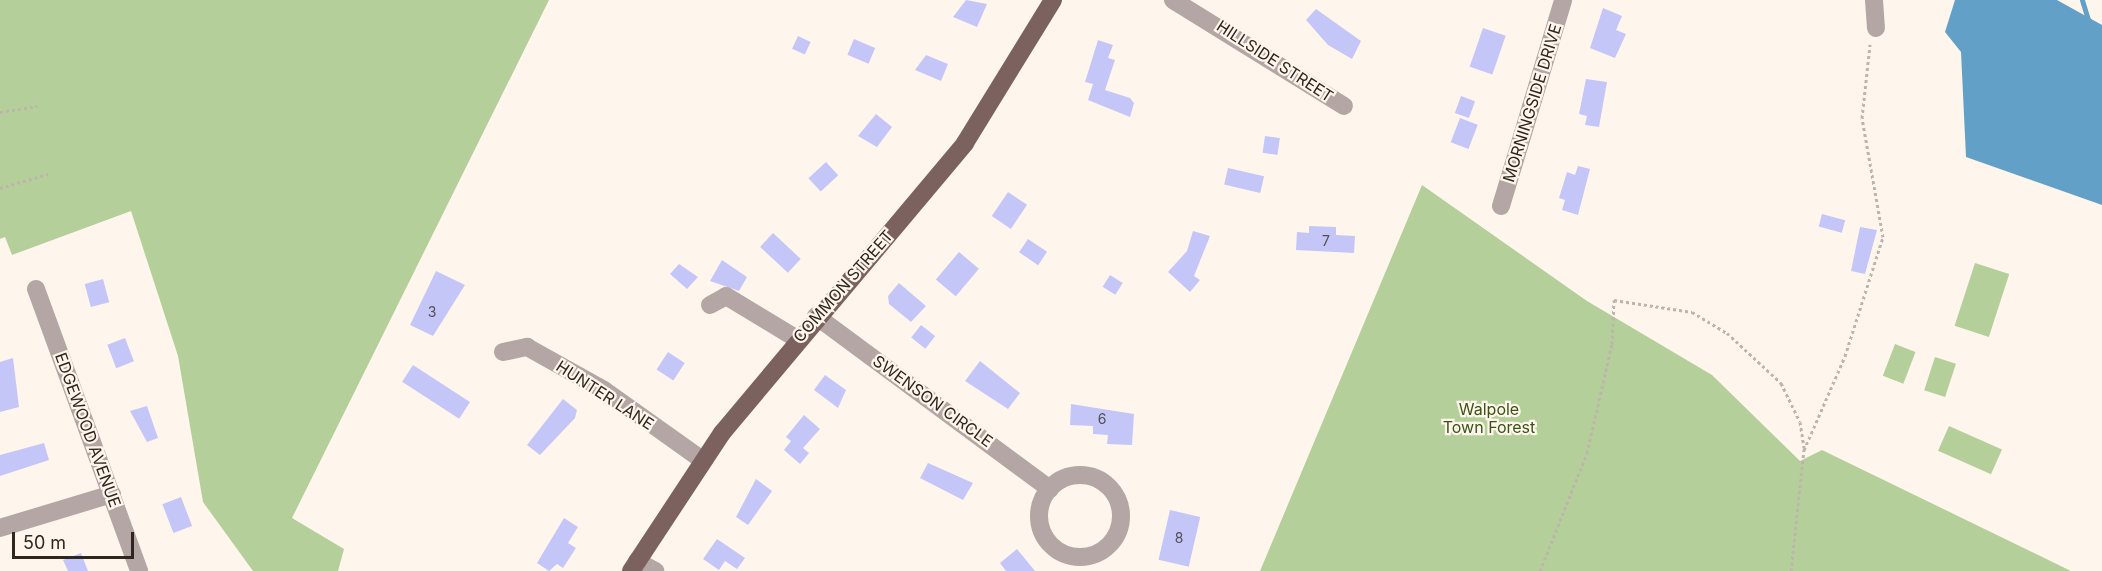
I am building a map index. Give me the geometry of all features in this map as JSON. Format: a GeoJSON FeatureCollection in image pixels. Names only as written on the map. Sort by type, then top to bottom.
{"type":"FeatureCollection","features":[{"type":"Feature","properties":{"kind":"main road","name":"COMMON STREET"},"geometry":{"type":"LineString","coordinates":[[634,566],[702,460],[796,339],[965,143],[1053,0]]}},
{"type":"Feature","properties":{"kind":"street","name":"HILLSIDE STREET"},"geometry":{"type":"LineString","coordinates":[[1173,0],[1344,106]]}},
{"type":"Feature","properties":{"kind":"street","name":"MORNINGSIDE DRIVE"},"geometry":{"type":"LineString","coordinates":[[1501,206],[1563,0]]}},
{"type":"Feature","properties":{"kind":"street"},"geometry":{"type":"LineString","coordinates":[[1874,0],[1876,28]]}},
{"type":"Feature","properties":{"kind":"street","name":"EDGEWOOD AVENUE"},"geometry":{"type":"LineString","coordinates":[[36,289],[139,571]]}},
{"type":"Feature","properties":{"kind":"street"},"geometry":{"type":"LineString","coordinates":[[710,305],[726,296],[796,339]]}},
{"type":"Feature","properties":{"kind":"street","name":"SWENSON CIRCLE"},"geometry":{"type":"LineString","coordinates":[[816,316],[1050,489]]}},
{"type":"Feature","properties":{"kind":"street","name":"HUNTER LANE"},"geometry":{"type":"LineString","coordinates":[[503,352],[534,351],[604,390],[702,460]]}},
{"type":"Feature","properties":{"kind":"street"},"geometry":{"type":"LineString","coordinates":[[1075,475],[1095,478],[1111,489],[1121,516],[1111,543],[1085,557],[1057,550],[1040,526],[1040,506],[1050,489],[1075,475]]}},
{"type":"Feature","properties":{"kind":"street"},"geometry":{"type":"LineString","coordinates":[[0,528],[112,494]]}},
{"type":"Feature","properties":{"kind":"street"},"geometry":{"type":"LineString","coordinates":[[634,566],[655,571]]}},
{"type":"Feature","properties":{"kind":"path"},"geometry":{"type":"LineString","coordinates":[[1804,450],[1845,356],[1882,237],[1862,118],[1876,28]]}},
{"type":"Feature","properties":{"kind":"path"},"geometry":{"type":"LineString","coordinates":[[0,112],[39,106]]}},
{"type":"Feature","properties":{"kind":"path"},"geometry":{"type":"LineString","coordinates":[[0,188],[48,174]]}},
{"type":"Feature","properties":{"kind":"path"},"geometry":{"type":"LineString","coordinates":[[1540,571],[1587,453],[1612,344],[1614,300],[1692,312],[1727,333],[1781,383],[1800,422],[1804,450],[1791,571]]}},
{"type":"Feature","properties":{"kind":"green space"},"geometry":{"type":"Polygon","coordinates":[[[0,0],[549,0],[292,518],[344,549],[338,571],[253,571],[203,502],[178,356],[131,211],[12,255],[5,237],[0,239],[0,0]]]}},
{"type":"Feature","properties":{"kind":"green space","name":"Walpole Town Forest"},"geometry":{"type":"Polygon","coordinates":[[[1422,185],[1587,301],[1712,375],[1800,461],[1822,450],[2071,571],[1260,571],[1422,185]]]}},
{"type":"Feature","properties":{"kind":"green space"},"geometry":{"type":"Polygon","coordinates":[[[1975,263],[2009,274],[1989,337],[1955,326],[1975,263]]]}},
{"type":"Feature","properties":{"kind":"green space"},"geometry":{"type":"Polygon","coordinates":[[[1895,344],[1916,352],[1903,384],[1883,376],[1895,344]]]}},
{"type":"Feature","properties":{"kind":"green space"},"geometry":{"type":"Polygon","coordinates":[[[1935,357],[1956,364],[1945,397],[1924,390],[1935,357]]]}},
{"type":"Feature","properties":{"kind":"green space"},"geometry":{"type":"Polygon","coordinates":[[[1949,426],[2002,450],[1991,474],[1938,451],[1949,426]]]}},
{"type":"Feature","properties":{"kind":"water"},"geometry":{"type":"Polygon","coordinates":[[[1955,0],[2057,0],[2102,25],[2102,205],[1966,157],[1961,52],[1945,32],[1955,0]]]}},
{"type":"Feature","properties":{"kind":"building"},"geometry":{"type":"Polygon","coordinates":[[[966,0],[987,4],[977,27],[953,17],[966,0]]]}},
{"type":"Feature","properties":{"kind":"building"},"geometry":{"type":"Polygon","coordinates":[[[1603,8],[1622,16],[1616,30],[1626,34],[1615,58],[1590,48],[1603,8]]]}},
{"type":"Feature","properties":{"kind":"building"},"geometry":{"type":"Polygon","coordinates":[[[1316,9],[1361,41],[1352,59],[1328,45],[1306,20],[1316,9]]]}},
{"type":"Feature","properties":{"kind":"building"},"geometry":{"type":"Polygon","coordinates":[[[1483,28],[1506,36],[1492,75],[1470,67],[1483,28]]]}},
{"type":"Feature","properties":{"kind":"building"},"geometry":{"type":"Polygon","coordinates":[[[798,36],[811,42],[805,55],[792,49],[798,36]]]}},
{"type":"Feature","properties":{"kind":"building"},"geometry":{"type":"Polygon","coordinates":[[[854,39],[875,48],[869,64],[847,55],[854,39]]]}},
{"type":"Feature","properties":{"kind":"building"},"geometry":{"type":"Polygon","coordinates":[[[1098,40],[1113,45],[1108,58],[1115,60],[1105,90],[1130,98],[1134,103],[1130,117],[1088,100],[1093,84],[1085,82],[1098,40]]]}},
{"type":"Feature","properties":{"kind":"building"},"geometry":{"type":"Polygon","coordinates":[[[926,55],[948,64],[941,81],[915,70],[926,55]]]}},
{"type":"Feature","properties":{"kind":"building"},"geometry":{"type":"Polygon","coordinates":[[[1586,79],[1607,82],[1599,127],[1585,125],[1587,116],[1579,114],[1586,79]]]}},
{"type":"Feature","properties":{"kind":"building"},"geometry":{"type":"Polygon","coordinates":[[[1461,96],[1475,101],[1469,118],[1455,113],[1461,96]]]}},
{"type":"Feature","properties":{"kind":"building"},"geometry":{"type":"Polygon","coordinates":[[[876,114],[892,127],[877,147],[858,136],[876,114]]]}},
{"type":"Feature","properties":{"kind":"building"},"geometry":{"type":"Polygon","coordinates":[[[1460,118],[1478,125],[1468,149],[1451,142],[1460,118]]]}},
{"type":"Feature","properties":{"kind":"building"},"geometry":{"type":"Polygon","coordinates":[[[1265,136],[1280,138],[1277,155],[1263,153],[1265,136]]]}},
{"type":"Feature","properties":{"kind":"building"},"geometry":{"type":"Polygon","coordinates":[[[826,162],[838,175],[821,192],[808,178],[826,162]]]}},
{"type":"Feature","properties":{"kind":"building"},"geometry":{"type":"Polygon","coordinates":[[[1578,166],[1590,169],[1578,215],[1562,210],[1565,200],[1559,198],[1567,172],[1575,175],[1578,166]]]}},
{"type":"Feature","properties":{"kind":"building"},"geometry":{"type":"Polygon","coordinates":[[[1228,168],[1264,176],[1260,193],[1224,185],[1228,168]]]}},
{"type":"Feature","properties":{"kind":"building"},"geometry":{"type":"Polygon","coordinates":[[[1008,192],[1027,205],[1011,229],[992,216],[1008,192]]]}},
{"type":"Feature","properties":{"kind":"building"},"geometry":{"type":"Polygon","coordinates":[[[1822,214],[1845,220],[1842,233],[1819,227],[1822,214]]]}},
{"type":"Feature","properties":{"kind":"building"},"geometry":{"type":"Polygon","coordinates":[[[1309,226],[1336,227],[1336,235],[1355,236],[1354,253],[1296,250],[1297,232],[1309,233],[1309,226]]]}},
{"type":"Feature","properties":{"kind":"building"},"geometry":{"type":"Polygon","coordinates":[[[1860,227],[1877,230],[1865,274],[1851,271],[1860,227]]]}},
{"type":"Feature","properties":{"kind":"building"},"geometry":{"type":"Polygon","coordinates":[[[1193,231],[1210,236],[1194,276],[1200,280],[1190,292],[1168,272],[1187,251],[1193,231]]]}},
{"type":"Feature","properties":{"kind":"building"},"geometry":{"type":"Polygon","coordinates":[[[773,233],[801,259],[788,273],[760,247],[773,233]]]}},
{"type":"Feature","properties":{"kind":"building"},"geometry":{"type":"Polygon","coordinates":[[[1028,239],[1047,252],[1038,265],[1019,252],[1028,239]]]}},
{"type":"Feature","properties":{"kind":"building"},"geometry":{"type":"Polygon","coordinates":[[[959,252],[979,269],[956,296],[936,280],[959,252]]]}},
{"type":"Feature","properties":{"kind":"building"},"geometry":{"type":"Polygon","coordinates":[[[722,260],[747,277],[739,291],[710,281],[722,260]]]}},
{"type":"Feature","properties":{"kind":"building"},"geometry":{"type":"Polygon","coordinates":[[[679,264],[698,277],[687,289],[670,274],[679,264]]]}},
{"type":"Feature","properties":{"kind":"building"},"geometry":{"type":"Polygon","coordinates":[[[436,271],[465,285],[433,336],[410,325],[436,271]]]}},
{"type":"Feature","properties":{"kind":"building"},"geometry":{"type":"Polygon","coordinates":[[[1110,275],[1123,283],[1115,295],[1103,287],[1110,275]]]}},
{"type":"Feature","properties":{"kind":"building"},"geometry":{"type":"Polygon","coordinates":[[[103,279],[109,302],[91,307],[85,284],[103,279]]]}},
{"type":"Feature","properties":{"kind":"building"},"geometry":{"type":"Polygon","coordinates":[[[899,283],[926,306],[911,322],[889,304],[888,296],[899,283]]]}},
{"type":"Feature","properties":{"kind":"building"},"geometry":{"type":"Polygon","coordinates":[[[921,325],[935,336],[925,349],[911,338],[921,325]]]}},
{"type":"Feature","properties":{"kind":"building"},"geometry":{"type":"Polygon","coordinates":[[[125,338],[134,361],[116,368],[107,345],[125,338]]]}},
{"type":"Feature","properties":{"kind":"building"},"geometry":{"type":"Polygon","coordinates":[[[668,352],[685,363],[673,381],[657,370],[668,352]]]}},
{"type":"Feature","properties":{"kind":"building"},"geometry":{"type":"Polygon","coordinates":[[[13,358],[19,407],[0,412],[0,362],[13,358]]]}},
{"type":"Feature","properties":{"kind":"building"},"geometry":{"type":"Polygon","coordinates":[[[980,361],[1020,393],[1008,409],[965,381],[980,361]]]}},
{"type":"Feature","properties":{"kind":"building"},"geometry":{"type":"Polygon","coordinates":[[[413,365],[470,402],[459,419],[402,382],[413,365]]]}},
{"type":"Feature","properties":{"kind":"building"},"geometry":{"type":"Polygon","coordinates":[[[825,375],[846,390],[838,408],[814,390],[825,375]]]}},
{"type":"Feature","properties":{"kind":"building"},"geometry":{"type":"Polygon","coordinates":[[[563,399],[577,410],[575,418],[540,455],[527,445],[563,399]]]}},
{"type":"Feature","properties":{"kind":"building"},"geometry":{"type":"Polygon","coordinates":[[[1071,404],[1134,414],[1132,445],[1107,444],[1108,435],[1093,434],[1093,426],[1070,425],[1071,404]]]}},
{"type":"Feature","properties":{"kind":"building"},"geometry":{"type":"Polygon","coordinates":[[[147,406],[158,438],[147,442],[130,411],[147,406]]]}},
{"type":"Feature","properties":{"kind":"building"},"geometry":{"type":"Polygon","coordinates":[[[804,415],[820,429],[803,448],[809,453],[800,464],[784,450],[791,441],[786,437],[804,415]]]}},
{"type":"Feature","properties":{"kind":"building"},"geometry":{"type":"Polygon","coordinates":[[[44,443],[49,460],[0,476],[0,455],[44,443]]]}},
{"type":"Feature","properties":{"kind":"building"},"geometry":{"type":"Polygon","coordinates":[[[928,463],[973,483],[963,500],[920,478],[928,463]]]}},
{"type":"Feature","properties":{"kind":"building"},"geometry":{"type":"Polygon","coordinates":[[[756,479],[772,491],[748,525],[736,517],[756,479]]]}},
{"type":"Feature","properties":{"kind":"building"},"geometry":{"type":"Polygon","coordinates":[[[181,497],[192,526],[173,533],[162,504],[181,497]]]}},
{"type":"Feature","properties":{"kind":"building"},"geometry":{"type":"Polygon","coordinates":[[[1170,510],[1200,517],[1189,567],[1159,560],[1170,510]]]}},
{"type":"Feature","properties":{"kind":"building"},"geometry":{"type":"Polygon","coordinates":[[[564,518],[578,527],[568,543],[576,548],[563,568],[557,564],[549,571],[537,563],[564,518]]]}},
{"type":"Feature","properties":{"kind":"building"},"geometry":{"type":"Polygon","coordinates":[[[717,539],[745,558],[737,569],[725,561],[719,570],[703,559],[717,539]]]}},
{"type":"Feature","properties":{"kind":"building"},"geometry":{"type":"Polygon","coordinates":[[[1017,549],[1035,571],[1006,571],[1000,563],[1017,549]]]}},
{"type":"Feature","properties":{"kind":"building"},"geometry":{"type":"Polygon","coordinates":[[[81,553],[88,571],[68,571],[63,560],[81,553]]]}},
{"type":"Feature","properties":{"kind":"waterway"},"geometry":{"type":"LineString","coordinates":[[2082,0],[2090,27]]}}]}
